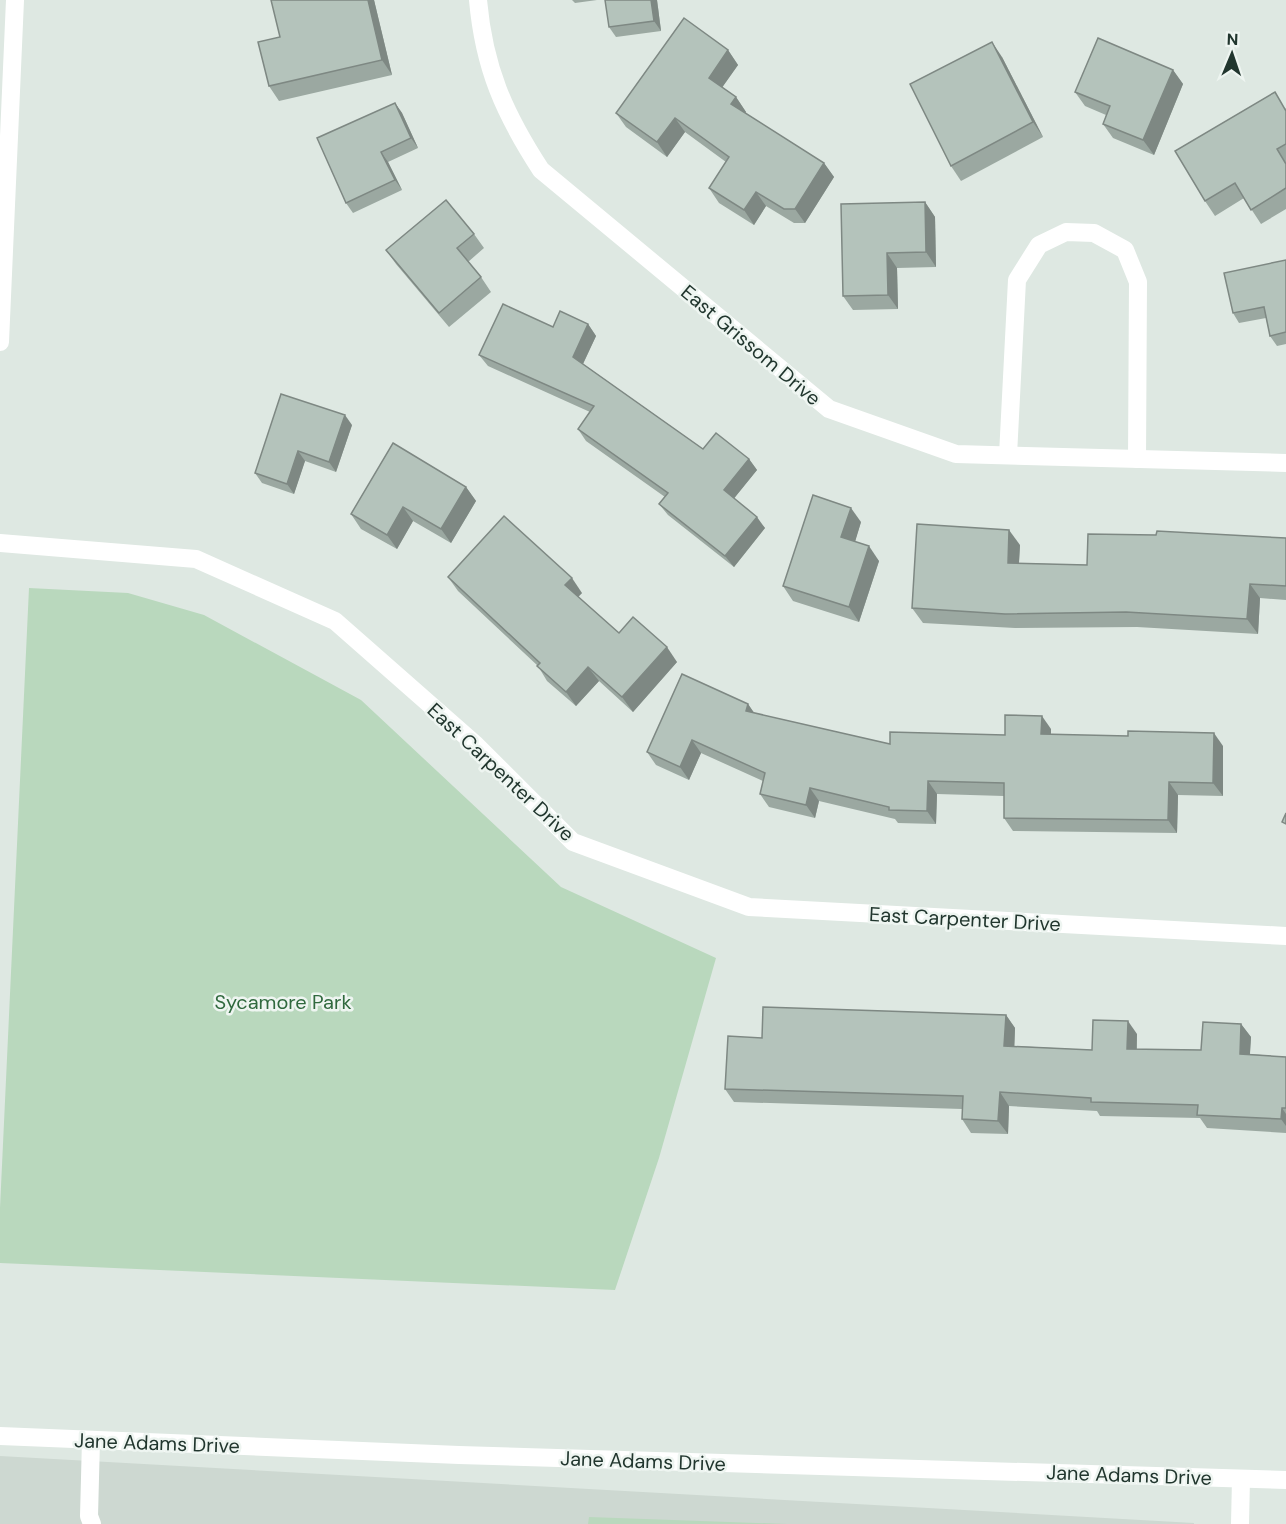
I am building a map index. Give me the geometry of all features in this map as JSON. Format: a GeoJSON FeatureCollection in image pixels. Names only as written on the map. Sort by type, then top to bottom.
{"type":"FeatureCollection","features":[{"type":"Feature","properties":{"kind":"street"},"geometry":{"type":"LineString","coordinates":[[0,342],[5,102],[15,0]]}},
{"type":"Feature","properties":{"kind":"street","name":"East Grissom Drive"},"geometry":{"type":"LineString","coordinates":[[478,0],[489,69],[516,132],[541,170],[829,409],[956,454],[1286,464]]}},
{"type":"Feature","properties":{"kind":"street"},"geometry":{"type":"LineString","coordinates":[[1008,455],[1017,280],[1039,245],[1066,232],[1094,233],[1125,250],[1138,282],[1137,459]]}},
{"type":"Feature","properties":{"kind":"street","name":"East Carpenter Drive"},"geometry":{"type":"LineString","coordinates":[[0,543],[196,559],[335,621],[477,746],[573,842],[749,907],[1286,936]]}},
{"type":"Feature","properties":{"kind":"street","name":"Jane Adams Drive"},"geometry":{"type":"LineString","coordinates":[[0,1436],[471,1456],[1286,1480]]}},
{"type":"Feature","properties":{"kind":"street"},"geometry":{"type":"LineString","coordinates":[[91,1440],[89,1516],[92,1524]]}},
{"type":"Feature","properties":{"kind":"street"},"geometry":{"type":"LineString","coordinates":[[1240,1524],[1241,1479]]}},
{"type":"Feature","properties":{"kind":"shaded area"},"geometry":{"type":"Polygon","coordinates":[[[0,1456],[1194,1523],[1194,1524],[0,1524],[0,1456]]]}},
{"type":"Feature","properties":{"kind":"green space","name":"Sycamore Park"},"geometry":{"type":"Polygon","coordinates":[[[29,588],[128,593],[204,615],[361,700],[561,887],[716,958],[659,1158],[615,1290],[0,1263],[0,1208],[29,588]]]}},
{"type":"Feature","properties":{"kind":"green space"},"geometry":{"type":"Polygon","coordinates":[[[589,1517],[787,1524],[588,1524],[589,1517]]]}},
{"type":"Feature","properties":{"kind":"building"},"geometry":{"type":"Polygon","coordinates":[[[271,0],[368,0],[382,60],[269,86],[258,42],[280,37],[271,0]]]}},
{"type":"Feature","properties":{"kind":"building"},"geometry":{"type":"Polygon","coordinates":[[[605,0],[651,0],[654,21],[609,27],[605,0]]]}},
{"type":"Feature","properties":{"kind":"building"},"geometry":{"type":"Polygon","coordinates":[[[684,18],[728,50],[709,78],[736,97],[731,104],[824,163],[795,209],[784,209],[756,192],[744,210],[709,188],[729,157],[675,118],[657,142],[616,113],[684,18]]]}},
{"type":"Feature","properties":{"kind":"building"},"geometry":{"type":"Polygon","coordinates":[[[1098,38],[1173,70],[1143,140],[1103,124],[1110,106],[1075,92],[1098,38]]]}},
{"type":"Feature","properties":{"kind":"building"},"geometry":{"type":"Polygon","coordinates":[[[992,42],[1033,122],[951,166],[910,84],[992,42]]]}},
{"type":"Feature","properties":{"kind":"building"},"geometry":{"type":"Polygon","coordinates":[[[1275,92],[1286,111],[1286,144],[1277,149],[1286,164],[1286,188],[1251,210],[1235,183],[1205,201],[1175,151],[1275,92]]]}},
{"type":"Feature","properties":{"kind":"building"},"geometry":{"type":"Polygon","coordinates":[[[395,103],[411,138],[381,152],[395,180],[346,203],[317,138],[395,103]]]}},
{"type":"Feature","properties":{"kind":"building"},"geometry":{"type":"Polygon","coordinates":[[[446,200],[474,234],[457,248],[481,277],[439,313],[386,250],[446,200]]]}},
{"type":"Feature","properties":{"kind":"building"},"geometry":{"type":"Polygon","coordinates":[[[925,202],[926,252],[887,253],[888,295],[843,296],[841,204],[925,202]]]}},
{"type":"Feature","properties":{"kind":"building"},"geometry":{"type":"Polygon","coordinates":[[[1286,260],[1286,332],[1270,336],[1264,307],[1233,313],[1224,273],[1286,260]]]}},
{"type":"Feature","properties":{"kind":"building"},"geometry":{"type":"Polygon","coordinates":[[[503,304],[553,327],[560,311],[588,324],[573,357],[703,449],[716,433],[749,459],[724,490],[757,517],[725,556],[659,504],[668,493],[578,429],[594,406],[479,355],[503,304]]]}},
{"type":"Feature","properties":{"kind":"building"},"geometry":{"type":"Polygon","coordinates":[[[281,394],[345,415],[329,462],[298,451],[287,484],[255,473],[281,394]]]}},
{"type":"Feature","properties":{"kind":"building"},"geometry":{"type":"Polygon","coordinates":[[[393,443],[466,487],[441,529],[403,507],[387,535],[351,514],[393,443]]]}},
{"type":"Feature","properties":{"kind":"building"},"geometry":{"type":"Polygon","coordinates":[[[813,495],[851,508],[841,537],[869,546],[849,607],[783,586],[813,495]]]}},
{"type":"Feature","properties":{"kind":"building"},"geometry":{"type":"Polygon","coordinates":[[[504,516],[572,578],[565,585],[619,633],[633,617],[667,647],[622,697],[588,667],[566,692],[537,666],[540,663],[448,577],[504,516]]]}},
{"type":"Feature","properties":{"kind":"building"},"geometry":{"type":"Polygon","coordinates":[[[917,524],[1009,530],[1008,563],[1087,565],[1088,534],[1156,535],[1157,531],[1286,538],[1286,586],[1250,584],[1247,619],[1126,612],[1005,614],[912,608],[917,524]]]}},
{"type":"Feature","properties":{"kind":"building"},"geometry":{"type":"Polygon","coordinates":[[[682,674],[748,704],[746,711],[890,744],[890,732],[1005,735],[1005,715],[1042,716],[1041,734],[1128,736],[1128,731],[1214,733],[1213,783],[1169,782],[1168,820],[1004,818],[1004,783],[928,781],[927,811],[889,810],[889,807],[810,788],[806,805],[760,794],[765,773],[692,740],[680,767],[647,752],[682,674]]]}},
{"type":"Feature","properties":{"kind":"building"},"geometry":{"type":"Polygon","coordinates":[[[763,1007],[1006,1015],[1004,1046],[1092,1050],[1093,1020],[1128,1021],[1127,1049],[1201,1050],[1203,1022],[1241,1024],[1240,1054],[1286,1057],[1286,1108],[1282,1108],[1281,1119],[1197,1115],[1198,1105],[1091,1102],[1091,1098],[1000,1092],[998,1121],[962,1119],[963,1096],[725,1089],[728,1036],[762,1038],[763,1007]]]}}]}
